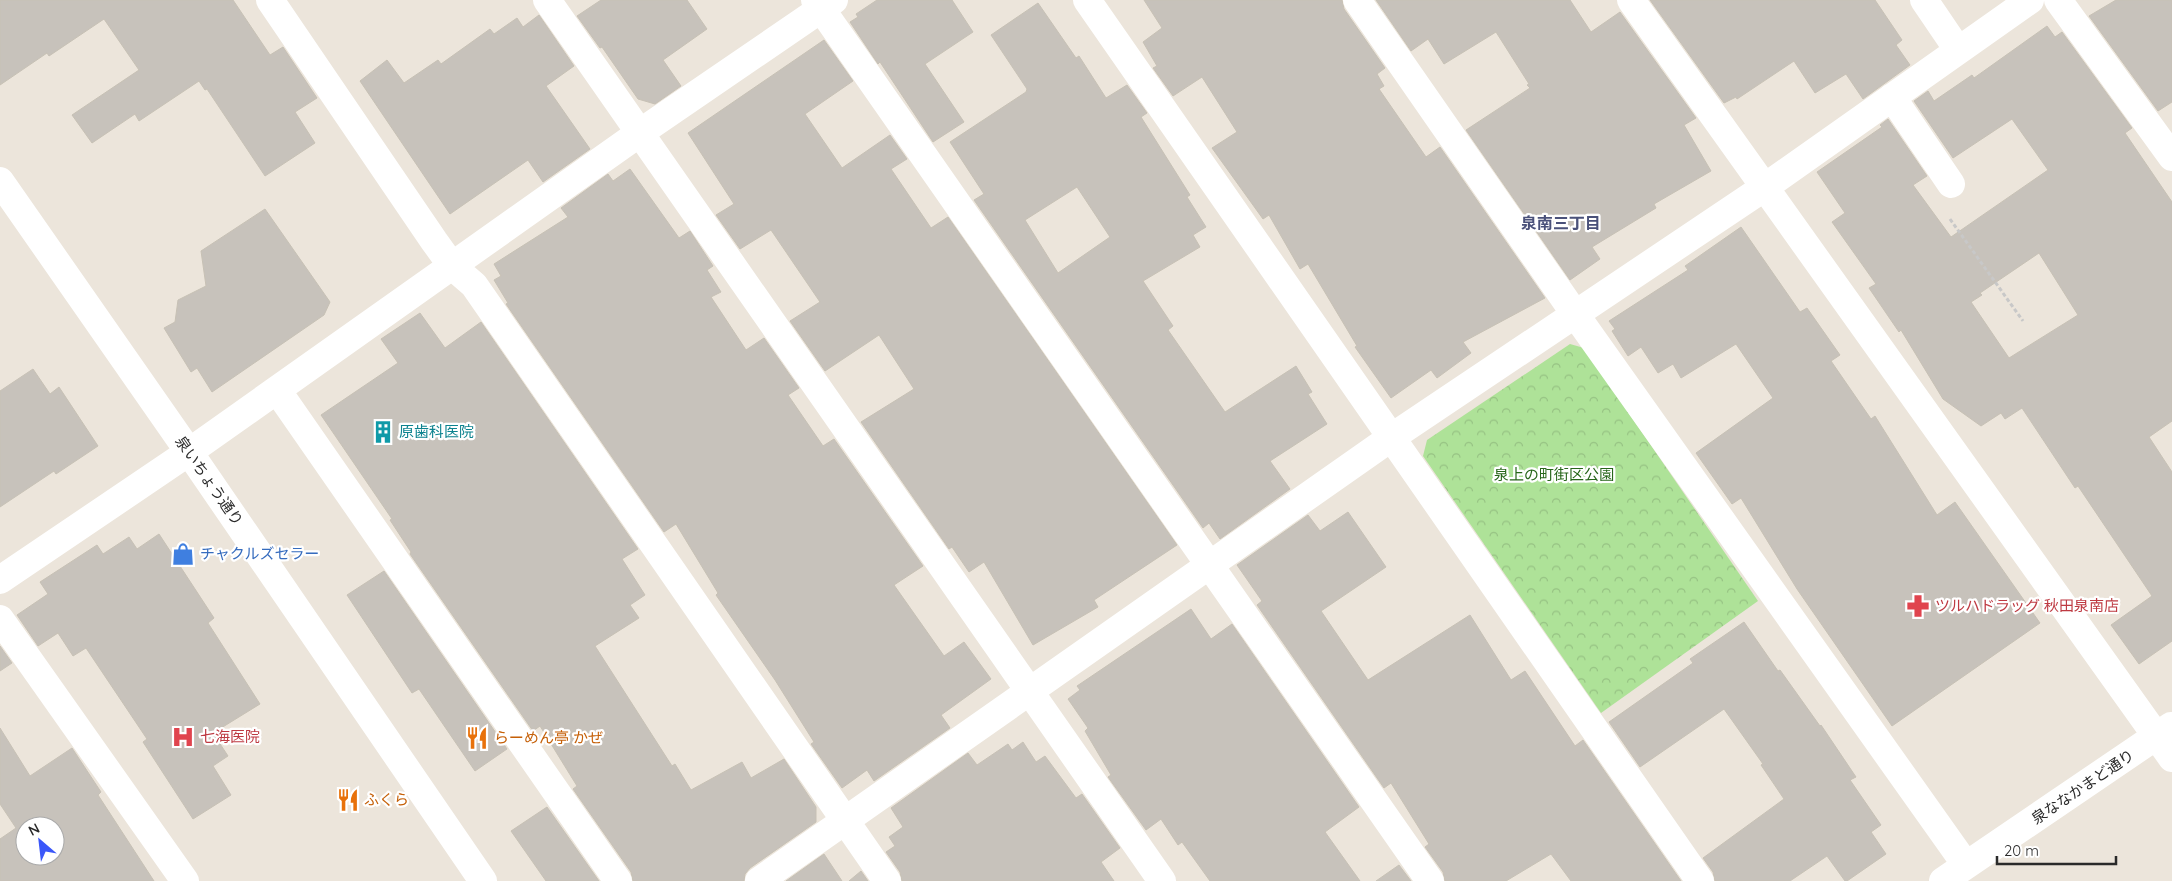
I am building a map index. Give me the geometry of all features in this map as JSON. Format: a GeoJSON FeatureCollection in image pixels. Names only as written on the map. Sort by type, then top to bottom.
{"type":"FeatureCollection","features":[{"type":"Feature","properties":{"kind":"street"},"geometry":{"type":"LineString","coordinates":[[270,0],[452,266],[474,285],[887,881]]}},
{"type":"Feature","properties":{"kind":"street"},"geometry":{"type":"LineString","coordinates":[[547,0],[1162,881]]}},
{"type":"Feature","properties":{"kind":"street"},"geometry":{"type":"LineString","coordinates":[[1087,0],[1700,881]]}},
{"type":"Feature","properties":{"kind":"street"},"geometry":{"type":"LineString","coordinates":[[1357,0],[1575,314],[1966,865]]}},
{"type":"Feature","properties":{"kind":"street"},"geometry":{"type":"LineString","coordinates":[[1631,0],[1746,163],[2167,740]]}},
{"type":"Feature","properties":{"kind":"street"},"geometry":{"type":"LineString","coordinates":[[1924,0],[1958,50]]}},
{"type":"Feature","properties":{"kind":"street"},"geometry":{"type":"LineString","coordinates":[[759,881],[1392,437],[1765,187],[2030,0]]}},
{"type":"Feature","properties":{"kind":"street"},"geometry":{"type":"LineString","coordinates":[[2058,0],[2172,158]]}},
{"type":"Feature","properties":{"kind":"street"},"geometry":{"type":"LineString","coordinates":[[0,580],[278,390],[824,3],[1209,565],[1430,881]]}},
{"type":"Feature","properties":{"kind":"street"},"geometry":{"type":"LineString","coordinates":[[1892,97],[1952,184]]}},
{"type":"Feature","properties":{"kind":"street","name":"泉いちょう通り"},"geometry":{"type":"LineString","coordinates":[[0,181],[189,452],[483,881]]}},
{"type":"Feature","properties":{"kind":"street"},"geometry":{"type":"LineString","coordinates":[[278,390],[618,881]]}},
{"type":"Feature","properties":{"kind":"street"},"geometry":{"type":"LineString","coordinates":[[0,619],[185,881]]}},
{"type":"Feature","properties":{"kind":"street","name":"泉ななかまど通り"},"geometry":{"type":"LineString","coordinates":[[1943,881],[2167,740]]}},
{"type":"Feature","properties":{"kind":"green space","name":"泉上の町街区公園"},"geometry":{"type":"Polygon","coordinates":[[[1570,344],[1584,348],[1758,601],[1601,713],[1423,456],[1427,440],[1570,344]]]}},
{"type":"Feature","properties":{"kind":"building"},"geometry":{"type":"Polygon","coordinates":[[[0,0],[233,0],[270,55],[283,47],[317,98],[295,112],[315,143],[265,176],[207,89],[205,90],[199,81],[139,121],[135,114],[92,143],[72,115],[139,70],[104,19],[49,56],[47,53],[0,85],[0,0]]]}},
{"type":"Feature","properties":{"kind":"building"},"geometry":{"type":"Polygon","coordinates":[[[601,0],[687,0],[707,29],[663,60],[681,86],[655,104],[638,99],[602,47],[600,48],[577,16],[601,0]]]}},
{"type":"Feature","properties":{"kind":"building"},"geometry":{"type":"Polygon","coordinates":[[[877,0],[952,0],[973,32],[925,64],[964,122],[933,142],[880,62],[878,64],[850,22],[858,17],[856,14],[877,0]]]}},
{"type":"Feature","properties":{"kind":"building"},"geometry":{"type":"Polygon","coordinates":[[[1144,0],[1342,0],[1344,9],[1385,68],[1377,74],[1384,86],[1379,89],[1426,157],[1440,147],[1545,298],[1463,342],[1471,353],[1437,378],[1431,370],[1391,398],[1355,347],[1357,346],[1308,264],[1300,269],[1269,215],[1263,219],[1212,148],[1237,132],[1202,77],[1173,96],[1153,68],[1157,66],[1143,42],[1162,28],[1144,0]]]}},
{"type":"Feature","properties":{"kind":"building"},"geometry":{"type":"Polygon","coordinates":[[[1376,0],[1570,0],[1591,32],[1620,12],[1696,118],[1684,125],[1711,171],[1654,204],[1656,208],[1592,247],[1600,259],[1570,280],[1466,130],[1530,88],[1496,32],[1444,64],[1428,39],[1411,51],[1376,0]]]}},
{"type":"Feature","properties":{"kind":"building"},"geometry":{"type":"Polygon","coordinates":[[[1650,0],[1875,0],[1902,40],[1896,45],[1910,65],[1863,99],[1846,74],[1815,93],[1794,61],[1737,99],[1736,97],[1724,103],[1650,0]]]}},
{"type":"Feature","properties":{"kind":"building"},"geometry":{"type":"Polygon","coordinates":[[[2116,0],[2172,0],[2172,102],[2158,111],[2089,16],[2116,0]]]}},
{"type":"Feature","properties":{"kind":"building"},"geometry":{"type":"Polygon","coordinates":[[[1038,3],[1076,58],[1079,56],[1106,98],[1127,85],[1147,113],[1141,117],[1190,195],[1187,197],[1206,227],[1193,235],[1200,247],[1143,281],[1173,326],[1168,330],[1225,412],[1296,366],[1312,392],[1308,394],[1327,424],[1270,461],[1290,489],[1220,539],[1209,523],[1203,528],[974,200],[984,194],[950,142],[1026,92],[1027,89],[991,35],[1038,3]],[[1077,187],[1025,220],[1058,273],[1110,237],[1077,187]]]}},
{"type":"Feature","properties":{"kind":"building"},"geometry":{"type":"Polygon","coordinates":[[[539,15],[574,66],[546,86],[590,149],[543,182],[528,160],[450,214],[360,81],[387,60],[404,83],[438,60],[441,64],[490,29],[494,34],[517,18],[523,27],[539,15]]]}},
{"type":"Feature","properties":{"kind":"building"},"geometry":{"type":"Polygon","coordinates":[[[2047,26],[2055,37],[2062,32],[2132,128],[2125,133],[2172,202],[2172,421],[2149,437],[2172,472],[2172,641],[2139,664],[2111,625],[2152,596],[2078,486],[2075,488],[2022,408],[2005,419],[2001,413],[1981,426],[1943,399],[1901,330],[1899,332],[1869,288],[1876,284],[1832,222],[1845,213],[1817,172],[1882,127],[1880,125],[1888,119],[1927,176],[1913,185],[1951,237],[2048,170],[2012,119],[1953,158],[1914,101],[1928,91],[1934,101],[1972,75],[1974,78],[2047,26]],[[2039,253],[1980,293],[1982,295],[1971,302],[2009,358],[2078,315],[2039,253]]]}},
{"type":"Feature","properties":{"kind":"building"},"geometry":{"type":"Polygon","coordinates":[[[824,40],[853,81],[805,114],[842,168],[890,135],[907,159],[891,169],[931,228],[948,217],[1177,545],[1094,600],[1098,607],[1033,645],[984,562],[969,572],[952,547],[949,549],[861,422],[914,389],[879,335],[825,371],[790,321],[820,302],[771,230],[740,249],[716,215],[734,204],[688,133],[824,40]]]}},
{"type":"Feature","properties":{"kind":"building"},"geometry":{"type":"Polygon","coordinates":[[[630,169],[679,238],[690,231],[713,266],[707,270],[721,292],[711,297],[746,350],[764,338],[799,388],[788,395],[823,446],[834,439],[923,566],[894,585],[944,656],[964,642],[991,679],[941,715],[950,728],[874,781],[867,770],[842,788],[811,744],[814,742],[775,680],[716,595],[718,593],[676,524],[664,532],[506,304],[508,303],[494,280],[501,276],[494,264],[568,217],[561,208],[608,174],[613,181],[630,169]]]}},
{"type":"Feature","properties":{"kind":"building"},"geometry":{"type":"Polygon","coordinates":[[[265,209],[330,302],[324,315],[212,392],[197,368],[191,372],[164,328],[175,322],[178,300],[206,286],[201,251],[265,209]]]}},
{"type":"Feature","properties":{"kind":"building"},"geometry":{"type":"Polygon","coordinates":[[[1741,227],[1800,312],[1807,308],[1840,355],[1831,361],[1871,419],[1875,416],[1937,515],[1955,502],[2040,623],[1892,726],[1797,589],[1741,498],[1732,504],[1696,453],[1773,398],[1736,344],[1681,378],[1673,364],[1658,373],[1641,347],[1628,356],[1612,331],[1615,329],[1609,321],[1688,270],[1685,266],[1741,227]]]}},
{"type":"Feature","properties":{"kind":"building"},"geometry":{"type":"Polygon","coordinates":[[[420,313],[445,348],[481,322],[638,549],[622,559],[645,595],[630,605],[639,618],[595,646],[672,766],[675,764],[691,790],[742,762],[751,778],[784,759],[816,807],[816,822],[750,868],[745,874],[744,881],[633,881],[631,872],[573,789],[577,786],[540,726],[533,731],[410,554],[411,552],[390,520],[392,519],[321,415],[398,363],[381,339],[420,313]]]}},
{"type":"Feature","properties":{"kind":"building"},"geometry":{"type":"Polygon","coordinates":[[[33,369],[50,394],[59,387],[98,446],[56,474],[54,471],[0,507],[0,391],[33,369]]]}},
{"type":"Feature","properties":{"kind":"building"},"geometry":{"type":"Polygon","coordinates":[[[1348,512],[1386,567],[1321,611],[1368,680],[1470,615],[1511,680],[1525,671],[1575,746],[1583,740],[1681,881],[1571,881],[1551,854],[1506,881],[1445,881],[1443,872],[1425,847],[1429,844],[1391,783],[1384,788],[1257,605],[1262,601],[1237,565],[1308,515],[1320,531],[1348,512]]]}},
{"type":"Feature","properties":{"kind":"building"},"geometry":{"type":"Polygon","coordinates":[[[159,534],[214,618],[208,623],[260,704],[213,733],[228,756],[213,766],[231,795],[193,819],[143,742],[147,739],[86,648],[73,656],[58,633],[38,646],[17,615],[48,594],[40,582],[97,545],[103,554],[129,537],[137,549],[159,534]]]}},
{"type":"Feature","properties":{"kind":"building"},"geometry":{"type":"Polygon","coordinates":[[[384,571],[507,749],[475,771],[419,689],[412,693],[347,595],[384,571]]]}},
{"type":"Feature","properties":{"kind":"building"},"geometry":{"type":"Polygon","coordinates":[[[1191,609],[1211,639],[1232,624],[1359,807],[1325,832],[1360,881],[1210,881],[1182,842],[1178,845],[1161,819],[1146,830],[1108,777],[1111,775],[1085,731],[1088,728],[1068,699],[1080,690],[1077,686],[1191,609]]]}},
{"type":"Feature","properties":{"kind":"building"},"geometry":{"type":"Polygon","coordinates":[[[1744,622],[1778,671],[1780,670],[1821,725],[1856,777],[1850,780],[1881,825],[1871,832],[1886,854],[1847,881],[1845,881],[1827,856],[1790,881],[1715,881],[1713,872],[1703,858],[1784,799],[1761,765],[1763,764],[1724,709],[1640,767],[1609,722],[1693,663],[1690,659],[1744,622]]]}},
{"type":"Feature","properties":{"kind":"building"},"geometry":{"type":"Polygon","coordinates":[[[0,646],[12,663],[0,671],[0,646]]]}},
{"type":"Feature","properties":{"kind":"building"},"geometry":{"type":"Polygon","coordinates":[[[0,728],[30,776],[72,748],[101,792],[98,795],[154,881],[0,881],[0,839],[15,829],[15,866],[65,866],[65,816],[15,816],[15,826],[0,804],[0,728]]]}},
{"type":"Feature","properties":{"kind":"building"},"geometry":{"type":"Polygon","coordinates":[[[1023,742],[1036,762],[1045,756],[1076,798],[1082,794],[1120,848],[1101,862],[1114,881],[902,881],[900,872],[886,852],[895,846],[889,837],[903,827],[891,808],[968,753],[977,765],[1008,744],[1012,750],[1023,742]]]}},
{"type":"Feature","properties":{"kind":"building"},"geometry":{"type":"Polygon","coordinates":[[[547,807],[599,881],[546,881],[511,831],[547,807]]]}},
{"type":"Feature","properties":{"kind":"building"},"geometry":{"type":"Polygon","coordinates":[[[824,854],[842,881],[786,881],[824,854]]]}},
{"type":"Feature","properties":{"kind":"building"},"geometry":{"type":"Polygon","coordinates":[[[1399,865],[1411,881],[1376,881],[1399,865]]]}},
{"type":"Feature","properties":{"kind":"building"},"geometry":{"type":"Polygon","coordinates":[[[861,871],[868,881],[849,881],[861,871]]]}},
{"type":"Feature","properties":{"kind":"place","name":"原歯科医院"},"geometry":{"type":"Point","coordinates":[383,432]}},
{"type":"Feature","properties":{"kind":"place","name":"チャクルズセラー"},"geometry":{"type":"Point","coordinates":[183,554]}},
{"type":"Feature","properties":{"kind":"place","name":"ツルハドラッグ 秋田泉南店"},"geometry":{"type":"Point","coordinates":[1918,606]}},
{"type":"Feature","properties":{"kind":"place","name":"七海医院"},"geometry":{"type":"Point","coordinates":[183,737]}},
{"type":"Feature","properties":{"kind":"place","name":"らーめん亭 かぜ"},"geometry":{"type":"Point","coordinates":[477,738]}},
{"type":"Feature","properties":{"kind":"place","name":"ふくら"},"geometry":{"type":"Point","coordinates":[348,800]}},
{"type":"Feature","properties":{"kind":"district","name":"泉南三丁目"},"geometry":{"type":"Point","coordinates":[1561,223]}}]}
